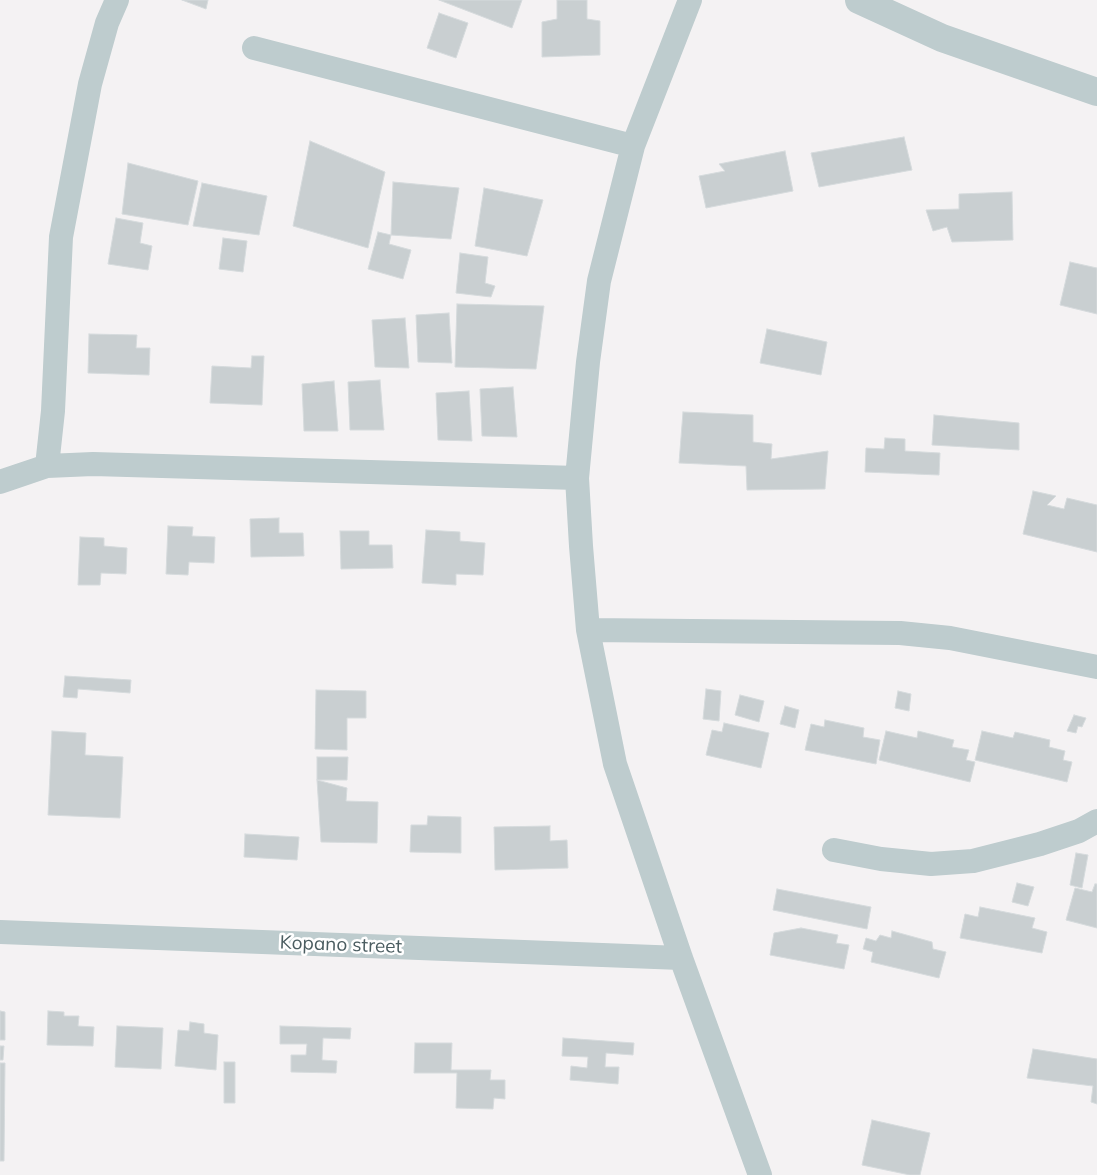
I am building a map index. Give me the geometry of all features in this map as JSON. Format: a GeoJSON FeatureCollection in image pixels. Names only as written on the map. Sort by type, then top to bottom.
{"type":"FeatureCollection","features":[{"type":"Feature","properties":{"kind":"street"},"geometry":{"type":"LineString","coordinates":[[47,466],[54,411],[61,237],[90,84],[107,23],[117,0]]}},
{"type":"Feature","properties":{"kind":"street"},"geometry":{"type":"LineString","coordinates":[[690,0],[633,146],[599,281],[588,362],[577,478],[588,630],[615,764],[681,958],[760,1175]]}},
{"type":"Feature","properties":{"kind":"street"},"geometry":{"type":"LineString","coordinates":[[859,0],[942,38],[1094,86]]}},
{"type":"Feature","properties":{"kind":"street"},"geometry":{"type":"LineString","coordinates":[[254,48],[633,146]]}},
{"type":"Feature","properties":{"kind":"street"},"geometry":{"type":"LineString","coordinates":[[0,482],[47,466],[93,464],[577,478]]}},
{"type":"Feature","properties":{"kind":"street"},"geometry":{"type":"LineString","coordinates":[[588,630],[900,633],[950,638],[1097,668]]}},
{"type":"Feature","properties":{"kind":"street"},"geometry":{"type":"LineString","coordinates":[[834,850],[881,859],[931,864],[973,861],[1040,844],[1079,831],[1097,821]]}},
{"type":"Feature","properties":{"kind":"street","name":"Kopano street"},"geometry":{"type":"LineString","coordinates":[[0,932],[681,958]]}},
{"type":"Feature","properties":{"kind":"building"},"geometry":{"type":"Polygon","coordinates":[[[182,0],[208,0],[206,9],[182,0]]]}},
{"type":"Feature","properties":{"kind":"building"},"geometry":{"type":"Polygon","coordinates":[[[439,0],[522,0],[512,28],[439,0]]]}},
{"type":"Feature","properties":{"kind":"building"},"geometry":{"type":"Polygon","coordinates":[[[557,0],[587,0],[587,19],[600,21],[600,55],[542,57],[542,22],[557,19],[557,0]]]}},
{"type":"Feature","properties":{"kind":"building"},"geometry":{"type":"Polygon","coordinates":[[[439,13],[468,23],[456,58],[427,48],[439,13]]]}},
{"type":"Feature","properties":{"kind":"building"},"geometry":{"type":"Polygon","coordinates":[[[904,137],[912,170],[819,187],[811,153],[904,137]]]}},
{"type":"Feature","properties":{"kind":"building"},"geometry":{"type":"Polygon","coordinates":[[[310,141],[385,172],[368,248],[293,226],[310,141]]]}},
{"type":"Feature","properties":{"kind":"building"},"geometry":{"type":"Polygon","coordinates":[[[785,151],[793,191],[706,208],[699,176],[725,171],[719,164],[785,151]]]}},
{"type":"Feature","properties":{"kind":"building"},"geometry":{"type":"Polygon","coordinates":[[[128,163],[198,181],[188,225],[122,214],[128,163]]]}},
{"type":"Feature","properties":{"kind":"building"},"geometry":{"type":"Polygon","coordinates":[[[393,182],[459,188],[451,239],[391,235],[393,182]]]}},
{"type":"Feature","properties":{"kind":"building"},"geometry":{"type":"Polygon","coordinates":[[[202,183],[267,196],[259,235],[193,226],[202,183]]]}},
{"type":"Feature","properties":{"kind":"building"},"geometry":{"type":"Polygon","coordinates":[[[484,188],[543,200],[527,256],[475,246],[484,188]]]}},
{"type":"Feature","properties":{"kind":"building"},"geometry":{"type":"Polygon","coordinates":[[[1012,192],[1013,240],[952,242],[947,227],[933,231],[926,210],[959,209],[959,194],[1012,192]]]}},
{"type":"Feature","properties":{"kind":"building"},"geometry":{"type":"Polygon","coordinates":[[[116,218],[143,223],[140,243],[152,246],[148,270],[108,264],[116,218]]]}},
{"type":"Feature","properties":{"kind":"building"},"geometry":{"type":"Polygon","coordinates":[[[378,232],[391,235],[389,244],[411,250],[403,279],[368,269],[378,232]]]}},
{"type":"Feature","properties":{"kind":"building"},"geometry":{"type":"Polygon","coordinates":[[[223,238],[247,241],[243,272],[219,269],[223,238]]]}},
{"type":"Feature","properties":{"kind":"building"},"geometry":{"type":"Polygon","coordinates":[[[460,253],[488,257],[485,283],[495,286],[491,297],[456,293],[460,253]]]}},
{"type":"Feature","properties":{"kind":"building"},"geometry":{"type":"Polygon","coordinates":[[[1070,262],[1097,268],[1097,314],[1060,305],[1070,262]]]}},
{"type":"Feature","properties":{"kind":"building"},"geometry":{"type":"Polygon","coordinates":[[[457,304],[544,306],[536,369],[455,367],[457,304]]]}},
{"type":"Feature","properties":{"kind":"building"},"geometry":{"type":"Polygon","coordinates":[[[449,313],[452,363],[418,362],[416,315],[449,313]]]}},
{"type":"Feature","properties":{"kind":"building"},"geometry":{"type":"Polygon","coordinates":[[[405,318],[409,368],[375,367],[372,320],[405,318]]]}},
{"type":"Feature","properties":{"kind":"building"},"geometry":{"type":"Polygon","coordinates":[[[767,329],[827,342],[821,375],[760,363],[767,329]]]}},
{"type":"Feature","properties":{"kind":"building"},"geometry":{"type":"Polygon","coordinates":[[[89,334],[137,335],[136,348],[150,348],[149,375],[88,373],[89,334]]]}},
{"type":"Feature","properties":{"kind":"building"},"geometry":{"type":"Polygon","coordinates":[[[252,356],[264,356],[262,405],[210,403],[212,366],[251,368],[252,356]]]}},
{"type":"Feature","properties":{"kind":"building"},"geometry":{"type":"Polygon","coordinates":[[[380,380],[384,430],[350,430],[348,382],[380,380]]]}},
{"type":"Feature","properties":{"kind":"building"},"geometry":{"type":"Polygon","coordinates":[[[334,381],[338,431],[304,431],[302,384],[334,381]]]}},
{"type":"Feature","properties":{"kind":"building"},"geometry":{"type":"Polygon","coordinates":[[[513,387],[517,437],[482,436],[480,389],[513,387]]]}},
{"type":"Feature","properties":{"kind":"building"},"geometry":{"type":"Polygon","coordinates":[[[469,391],[472,441],[438,440],[436,393],[469,391]]]}},
{"type":"Feature","properties":{"kind":"building"},"geometry":{"type":"Polygon","coordinates":[[[683,412],[753,415],[753,442],[772,444],[771,459],[828,451],[825,489],[747,490],[746,466],[679,463],[683,412]]]}},
{"type":"Feature","properties":{"kind":"building"},"geometry":{"type":"Polygon","coordinates":[[[934,415],[1019,423],[1019,450],[932,445],[934,415]]]}},
{"type":"Feature","properties":{"kind":"building"},"geometry":{"type":"Polygon","coordinates":[[[885,438],[905,439],[905,451],[940,453],[939,475],[865,472],[866,448],[884,449],[885,438]]]}},
{"type":"Feature","properties":{"kind":"building"},"geometry":{"type":"Polygon","coordinates":[[[1033,491],[1056,496],[1047,505],[1064,509],[1067,498],[1097,505],[1097,552],[1023,534],[1033,491]]]}},
{"type":"Feature","properties":{"kind":"building"},"geometry":{"type":"Polygon","coordinates":[[[279,518],[279,533],[303,533],[304,556],[251,557],[250,519],[279,518]]]}},
{"type":"Feature","properties":{"kind":"building"},"geometry":{"type":"Polygon","coordinates":[[[168,526],[193,527],[192,536],[215,537],[214,563],[189,562],[188,575],[166,574],[168,526]]]}},
{"type":"Feature","properties":{"kind":"building"},"geometry":{"type":"Polygon","coordinates":[[[426,530],[460,532],[460,541],[485,543],[483,575],[456,574],[456,585],[422,583],[426,530]]]}},
{"type":"Feature","properties":{"kind":"building"},"geometry":{"type":"Polygon","coordinates":[[[340,531],[369,531],[369,545],[392,545],[393,568],[341,569],[340,531]]]}},
{"type":"Feature","properties":{"kind":"building"},"geometry":{"type":"Polygon","coordinates":[[[80,537],[104,538],[104,546],[127,548],[126,574],[101,573],[100,585],[78,585],[80,537]]]}},
{"type":"Feature","properties":{"kind":"building"},"geometry":{"type":"Polygon","coordinates":[[[65,676],[131,680],[130,693],[78,689],[77,698],[63,697],[65,676]]]}},
{"type":"Feature","properties":{"kind":"building"},"geometry":{"type":"Polygon","coordinates":[[[706,689],[721,691],[719,721],[703,719],[706,689]]]}},
{"type":"Feature","properties":{"kind":"building"},"geometry":{"type":"Polygon","coordinates":[[[316,690],[366,691],[366,718],[347,718],[347,750],[315,749],[316,690]]]}},
{"type":"Feature","properties":{"kind":"building"},"geometry":{"type":"Polygon","coordinates":[[[898,691],[911,694],[909,711],[895,708],[898,691]]]}},
{"type":"Feature","properties":{"kind":"building"},"geometry":{"type":"Polygon","coordinates":[[[740,695],[764,701],[759,722],[735,715],[740,695]]]}},
{"type":"Feature","properties":{"kind":"building"},"geometry":{"type":"Polygon","coordinates":[[[785,706],[799,710],[795,728],[780,724],[785,706]]]}},
{"type":"Feature","properties":{"kind":"building"},"geometry":{"type":"Polygon","coordinates":[[[1074,715],[1086,718],[1082,727],[1078,726],[1076,733],[1067,731],[1074,715]]]}},
{"type":"Feature","properties":{"kind":"building"},"geometry":{"type":"Polygon","coordinates":[[[825,720],[864,728],[863,737],[880,740],[876,764],[805,750],[811,724],[824,727],[825,720]]]}},
{"type":"Feature","properties":{"kind":"building"},"geometry":{"type":"Polygon","coordinates":[[[724,723],[769,733],[761,768],[706,755],[712,730],[722,732],[724,723]]]}},
{"type":"Feature","properties":{"kind":"building"},"geometry":{"type":"Polygon","coordinates":[[[52,731],[86,733],[85,755],[123,757],[120,818],[48,815],[52,731]]]}},
{"type":"Feature","properties":{"kind":"building"},"geometry":{"type":"Polygon","coordinates":[[[886,731],[917,738],[918,731],[954,740],[952,747],[969,750],[966,760],[975,762],[970,782],[879,760],[886,731]]]}},
{"type":"Feature","properties":{"kind":"building"},"geometry":{"type":"Polygon","coordinates":[[[982,731],[1013,738],[1015,732],[1050,740],[1049,747],[1065,751],[1063,760],[1072,762],[1067,782],[975,760],[982,731]]]}},
{"type":"Feature","properties":{"kind":"building"},"geometry":{"type":"Polygon","coordinates":[[[317,757],[348,757],[347,780],[317,780],[317,757]]]}},
{"type":"Feature","properties":{"kind":"building"},"geometry":{"type":"Polygon","coordinates":[[[317,780],[347,788],[346,801],[378,802],[377,843],[321,842],[317,780]]]}},
{"type":"Feature","properties":{"kind":"building"},"geometry":{"type":"Polygon","coordinates":[[[428,816],[461,817],[461,853],[410,852],[411,825],[427,825],[428,816]]]}},
{"type":"Feature","properties":{"kind":"building"},"geometry":{"type":"Polygon","coordinates":[[[550,826],[550,841],[567,840],[568,868],[495,870],[494,827],[550,826]]]}},
{"type":"Feature","properties":{"kind":"building"},"geometry":{"type":"Polygon","coordinates":[[[245,834],[299,837],[297,860],[244,857],[245,834]]]}},
{"type":"Feature","properties":{"kind":"building"},"geometry":{"type":"Polygon","coordinates":[[[1076,853],[1088,855],[1082,888],[1070,885],[1076,853]]]}},
{"type":"Feature","properties":{"kind":"building"},"geometry":{"type":"Polygon","coordinates":[[[1017,883],[1034,887],[1028,906],[1012,902],[1017,883]]]}},
{"type":"Feature","properties":{"kind":"building"},"geometry":{"type":"Polygon","coordinates":[[[1095,884],[1097,884],[1097,928],[1066,920],[1075,888],[1092,892],[1095,884]]]}},
{"type":"Feature","properties":{"kind":"building"},"geometry":{"type":"Polygon","coordinates":[[[777,889],[871,907],[867,929],[773,910],[777,889]]]}},
{"type":"Feature","properties":{"kind":"building"},"geometry":{"type":"Polygon","coordinates":[[[980,907],[1035,918],[1032,928],[1047,932],[1042,953],[960,938],[965,914],[978,917],[980,907]]]}},
{"type":"Feature","properties":{"kind":"building"},"geometry":{"type":"Polygon","coordinates":[[[801,928],[838,935],[836,943],[849,945],[844,969],[770,955],[774,933],[801,928]]]}},
{"type":"Feature","properties":{"kind":"building"},"geometry":{"type":"Polygon","coordinates":[[[892,931],[932,942],[933,949],[946,952],[939,978],[871,962],[873,952],[863,949],[866,938],[876,941],[880,935],[891,938],[892,931]]]}},
{"type":"Feature","properties":{"kind":"building"},"geometry":{"type":"Polygon","coordinates":[[[0,1011],[5,1012],[5,1040],[0,1040],[0,1011]]]}},
{"type":"Feature","properties":{"kind":"building"},"geometry":{"type":"Polygon","coordinates":[[[48,1011],[64,1012],[64,1016],[79,1016],[78,1026],[94,1027],[93,1046],[47,1045],[48,1011]]]}},
{"type":"Feature","properties":{"kind":"building"},"geometry":{"type":"Polygon","coordinates":[[[190,1022],[204,1024],[204,1033],[218,1035],[216,1070],[175,1066],[178,1030],[189,1031],[190,1022]]]}},
{"type":"Feature","properties":{"kind":"building"},"geometry":{"type":"Polygon","coordinates":[[[117,1026],[163,1028],[161,1069],[115,1067],[117,1026]]]}},
{"type":"Feature","properties":{"kind":"building"},"geometry":{"type":"Polygon","coordinates":[[[280,1026],[351,1028],[350,1039],[323,1038],[322,1060],[337,1061],[336,1073],[291,1072],[291,1055],[306,1055],[307,1044],[280,1044],[280,1026]]]}},
{"type":"Feature","properties":{"kind":"building"},"geometry":{"type":"Polygon","coordinates":[[[563,1038],[634,1043],[633,1055],[606,1053],[605,1067],[619,1067],[618,1084],[570,1080],[571,1066],[587,1068],[588,1057],[562,1056],[563,1038]]]}},
{"type":"Feature","properties":{"kind":"building"},"geometry":{"type":"Polygon","coordinates":[[[415,1043],[452,1043],[451,1070],[491,1070],[490,1080],[505,1080],[505,1099],[494,1098],[493,1109],[456,1108],[457,1073],[414,1073],[415,1043]]]}},
{"type":"Feature","properties":{"kind":"building"},"geometry":{"type":"Polygon","coordinates":[[[0,1046],[4,1046],[3,1060],[0,1060],[0,1046]]]}},
{"type":"Feature","properties":{"kind":"building"},"geometry":{"type":"Polygon","coordinates":[[[1033,1049],[1097,1059],[1097,1104],[1091,1102],[1093,1086],[1027,1078],[1033,1049]]]}},
{"type":"Feature","properties":{"kind":"building"},"geometry":{"type":"Polygon","coordinates":[[[224,1062],[235,1062],[235,1103],[224,1103],[224,1062]]]}},
{"type":"Feature","properties":{"kind":"building"},"geometry":{"type":"Polygon","coordinates":[[[0,1063],[5,1063],[4,1161],[0,1161],[0,1063]]]}},
{"type":"Feature","properties":{"kind":"building"},"geometry":{"type":"Polygon","coordinates":[[[872,1120],[930,1133],[920,1175],[910,1175],[862,1165],[872,1120]]]}}]}
